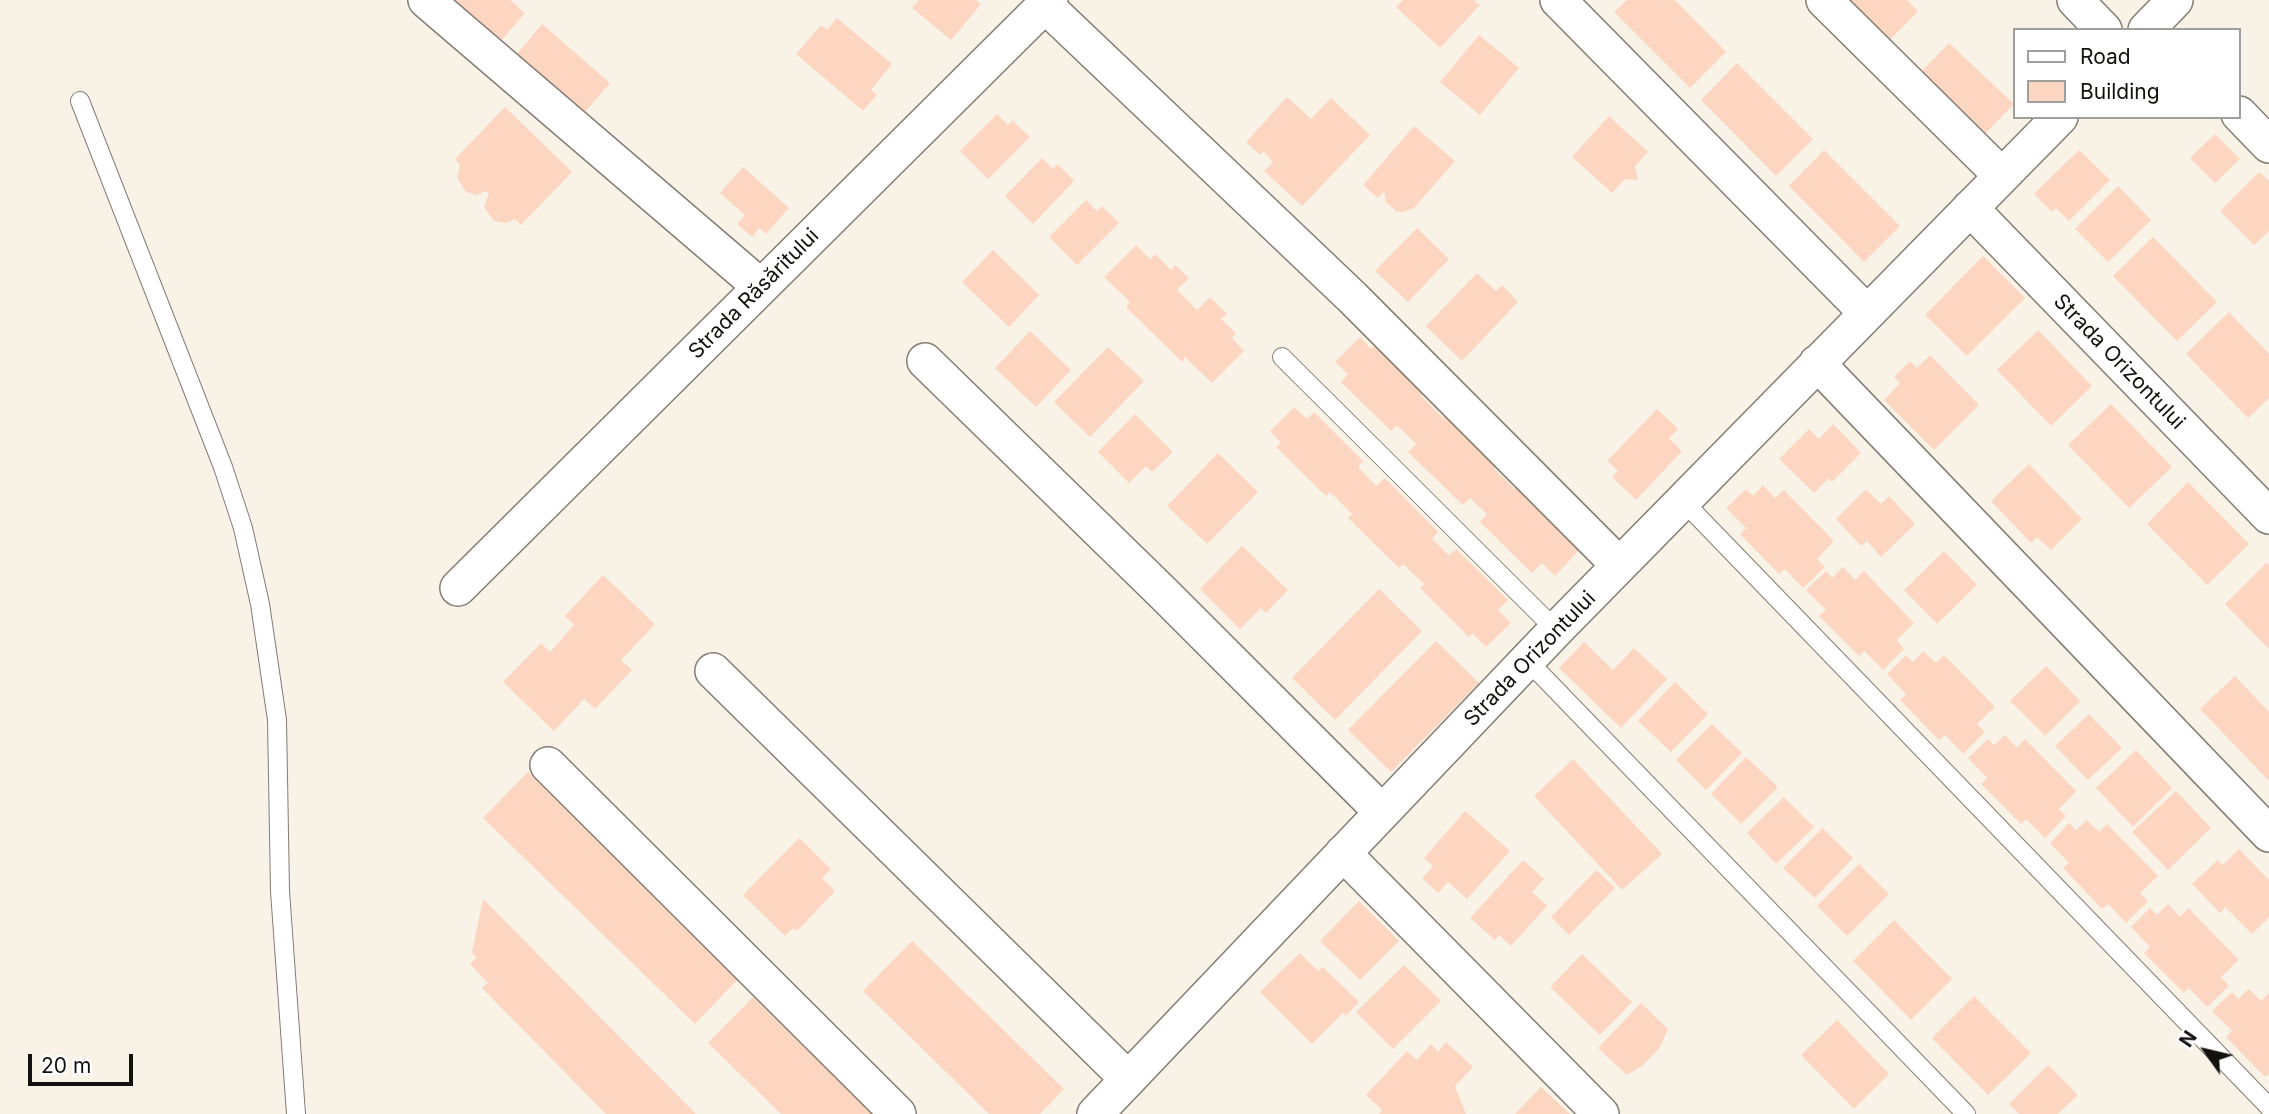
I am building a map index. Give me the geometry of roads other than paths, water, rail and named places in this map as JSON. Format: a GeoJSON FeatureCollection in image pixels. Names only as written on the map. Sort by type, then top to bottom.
{"type":"FeatureCollection","features":[{"type":"Feature","properties":{"kind":"street"},"geometry":{"type":"LineString","coordinates":[[426,0],[761,287]]}},
{"type":"Feature","properties":{"kind":"street"},"geometry":{"type":"LineString","coordinates":[[1558,0],[1866,312]]}},
{"type":"Feature","properties":{"kind":"street"},"geometry":{"type":"LineString","coordinates":[[1824,0],[2002,176]]}},
{"type":"Feature","properties":{"kind":"street"},"geometry":{"type":"LineString","coordinates":[[2074,0],[2102,28]]}},
{"type":"Feature","properties":{"kind":"street"},"geometry":{"type":"LineString","coordinates":[[1037,5],[1353,298],[1619,565]]}},
{"type":"Feature","properties":{"kind":"street","name":"Strada Răsăritului"},"geometry":{"type":"LineString","coordinates":[[458,588],[761,287],[1037,5]]}},
{"type":"Feature","properties":{"kind":"street"},"geometry":{"type":"LineString","coordinates":[[2241,116],[2269,145]]}},
{"type":"Feature","properties":{"kind":"street","name":"Strada Orizontului"},"geometry":{"type":"LineString","coordinates":[[1095,1114],[1556,630],[2058,119]]}},
{"type":"Feature","properties":{"kind":"street","name":"Strada Orizontului"},"geometry":{"type":"LineString","coordinates":[[1970,208],[2269,516]]}},
{"type":"Feature","properties":{"kind":"street"},"geometry":{"type":"LineString","coordinates":[[925,361],[1382,812]]}},
{"type":"Feature","properties":{"kind":"street"},"geometry":{"type":"LineString","coordinates":[[1817,363],[2269,834]]}},
{"type":"Feature","properties":{"kind":"street"},"geometry":{"type":"LineString","coordinates":[[713,671],[1128,1079]]}},
{"type":"Feature","properties":{"kind":"street"},"geometry":{"type":"LineString","coordinates":[[548,765],[898,1114]]}},
{"type":"Feature","properties":{"kind":"street"},"geometry":{"type":"LineString","coordinates":[[1343,853],[1601,1114]]}},
{"type":"Feature","properties":{"kind":"lane"},"geometry":{"type":"LineString","coordinates":[[80,102],[223,467],[243,528],[260,604],[277,720],[280,891],[296,1114]]}},
{"type":"Feature","properties":{"kind":"lane"},"geometry":{"type":"LineString","coordinates":[[1282,357],[1556,630]]}},
{"type":"Feature","properties":{"kind":"lane"},"geometry":{"type":"LineString","coordinates":[[1682,500],[2269,1107]]}},
{"type":"Feature","properties":{"kind":"lane"},"geometry":{"type":"LineString","coordinates":[[1528,661],[1966,1114]]}}]}
